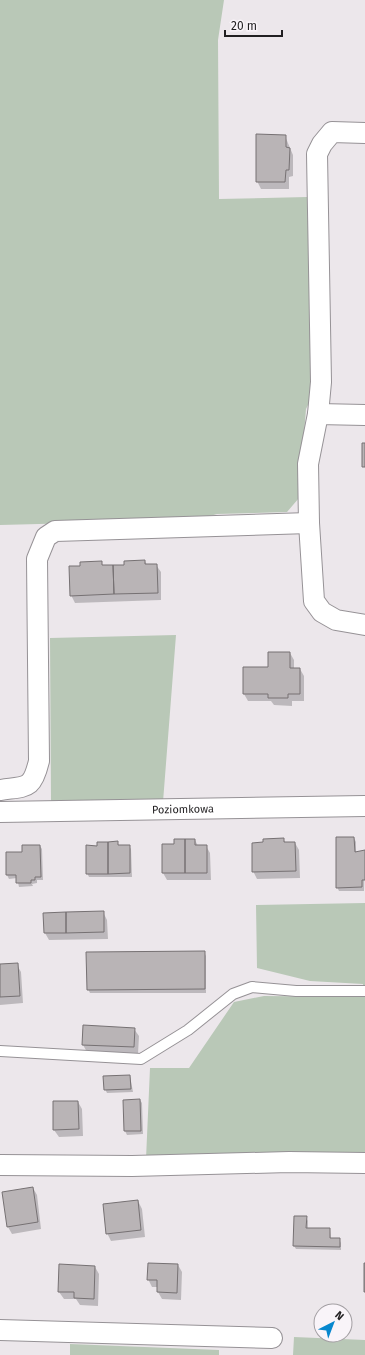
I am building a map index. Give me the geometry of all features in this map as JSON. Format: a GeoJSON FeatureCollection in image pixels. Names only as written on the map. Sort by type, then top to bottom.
{"type":"FeatureCollection","features":[{"type":"Feature","properties":{"kind":"street"},"geometry":{"type":"LineString","coordinates":[[365,132],[332,132],[322,144],[317,154],[321,382],[318,414],[308,464],[309,523],[314,601],[322,612],[336,620],[365,625]]}},
{"type":"Feature","properties":{"kind":"street"},"geometry":{"type":"LineString","coordinates":[[318,414],[365,415]]}},
{"type":"Feature","properties":{"kind":"street"},"geometry":{"type":"LineString","coordinates":[[0,790],[29,784],[35,778],[39,761],[37,559],[46,537],[55,531],[309,523]]}},
{"type":"Feature","properties":{"kind":"street","name":"Poziomkowa"},"geometry":{"type":"LineString","coordinates":[[0,812],[365,806]]}},
{"type":"Feature","properties":{"kind":"street"},"geometry":{"type":"LineString","coordinates":[[0,1165],[132,1166],[289,1162],[365,1163]]}},
{"type":"Feature","properties":{"kind":"street"},"geometry":{"type":"LineString","coordinates":[[0,1330],[272,1338]]}},
{"type":"Feature","properties":{"kind":"lane"},"geometry":{"type":"LineString","coordinates":[[0,1051],[141,1059],[188,1030],[233,994],[252,987],[296,991],[365,991]]}},
{"type":"Feature","properties":{"kind":"green space"},"geometry":{"type":"Polygon","coordinates":[[[0,0],[224,0],[218,40],[219,199],[307,197],[315,391],[306,409],[299,498],[287,512],[217,514],[196,520],[0,525],[0,0]]]}},
{"type":"Feature","properties":{"kind":"green space"},"geometry":{"type":"Polygon","coordinates":[[[176,635],[163,802],[51,803],[50,638],[176,635]]]}},
{"type":"Feature","properties":{"kind":"green space"},"geometry":{"type":"Polygon","coordinates":[[[365,903],[365,997],[363,984],[310,981],[257,968],[256,905],[365,903]]]}},
{"type":"Feature","properties":{"kind":"green space"},"geometry":{"type":"Polygon","coordinates":[[[264,996],[365,997],[365,1155],[146,1159],[150,1068],[189,1068],[234,1002],[264,996]]]}},
{"type":"Feature","properties":{"kind":"green space"},"geometry":{"type":"Polygon","coordinates":[[[294,1337],[313,1338],[313,1343],[353,1343],[353,1339],[365,1340],[365,1355],[293,1355],[294,1337]]]}},
{"type":"Feature","properties":{"kind":"green space"},"geometry":{"type":"Polygon","coordinates":[[[70,1344],[219,1350],[219,1355],[70,1355],[70,1344]]]}},
{"type":"Feature","properties":{"kind":"building"},"geometry":{"type":"Polygon","coordinates":[[[256,134],[286,135],[286,147],[290,148],[289,170],[286,170],[285,182],[256,182],[256,134]]]}},
{"type":"Feature","properties":{"kind":"building"},"geometry":{"type":"Polygon","coordinates":[[[362,443],[365,443],[365,467],[362,467],[362,443]]]}},
{"type":"Feature","properties":{"kind":"building"},"geometry":{"type":"Polygon","coordinates":[[[145,560],[145,564],[157,564],[158,593],[114,594],[113,565],[124,565],[124,561],[145,560]]]}},
{"type":"Feature","properties":{"kind":"building"},"geometry":{"type":"Polygon","coordinates":[[[102,561],[102,565],[113,565],[114,594],[70,596],[69,566],[80,566],[80,562],[102,561]]]}},
{"type":"Feature","properties":{"kind":"building"},"geometry":{"type":"Polygon","coordinates":[[[268,652],[290,652],[290,668],[300,668],[300,694],[288,694],[288,698],[268,698],[268,694],[243,694],[243,667],[268,667],[268,652]]]}},
{"type":"Feature","properties":{"kind":"building"},"geometry":{"type":"Polygon","coordinates":[[[336,837],[354,837],[355,852],[365,850],[365,880],[362,880],[362,887],[336,888],[336,837]]]}},
{"type":"Feature","properties":{"kind":"building"},"geometry":{"type":"Polygon","coordinates":[[[284,838],[284,842],[295,842],[296,871],[252,872],[252,843],[263,842],[263,839],[284,838]]]}},
{"type":"Feature","properties":{"kind":"building"},"geometry":{"type":"Polygon","coordinates":[[[174,839],[185,839],[185,873],[162,873],[162,844],[174,844],[174,839]]]}},
{"type":"Feature","properties":{"kind":"building"},"geometry":{"type":"Polygon","coordinates":[[[185,839],[195,839],[195,845],[207,845],[207,873],[185,873],[185,839]]]}},
{"type":"Feature","properties":{"kind":"building"},"geometry":{"type":"Polygon","coordinates":[[[118,841],[118,845],[130,845],[130,873],[108,874],[108,842],[118,841]]]}},
{"type":"Feature","properties":{"kind":"building"},"geometry":{"type":"Polygon","coordinates":[[[97,842],[108,842],[108,874],[86,874],[86,845],[97,846],[97,842]]]}},
{"type":"Feature","properties":{"kind":"building"},"geometry":{"type":"Polygon","coordinates":[[[22,845],[40,845],[41,877],[35,877],[35,880],[31,880],[31,883],[16,883],[16,875],[6,875],[6,852],[22,852],[22,845]]]}},
{"type":"Feature","properties":{"kind":"building"},"geometry":{"type":"Polygon","coordinates":[[[104,911],[104,932],[66,933],[66,912],[104,911]]]}},
{"type":"Feature","properties":{"kind":"building"},"geometry":{"type":"Polygon","coordinates":[[[66,912],[66,933],[44,933],[43,913],[66,912]]]}},
{"type":"Feature","properties":{"kind":"building"},"geometry":{"type":"Polygon","coordinates":[[[205,951],[205,989],[87,990],[86,952],[205,951]]]}},
{"type":"Feature","properties":{"kind":"building"},"geometry":{"type":"Polygon","coordinates":[[[18,963],[20,996],[0,997],[0,964],[18,963]]]}},
{"type":"Feature","properties":{"kind":"building"},"geometry":{"type":"Polygon","coordinates":[[[83,1025],[135,1028],[134,1047],[82,1045],[83,1025]]]}},
{"type":"Feature","properties":{"kind":"building"},"geometry":{"type":"Polygon","coordinates":[[[130,1075],[131,1089],[104,1090],[103,1076],[130,1075]]]}},
{"type":"Feature","properties":{"kind":"building"},"geometry":{"type":"Polygon","coordinates":[[[140,1099],[141,1131],[124,1131],[123,1100],[140,1099]]]}},
{"type":"Feature","properties":{"kind":"building"},"geometry":{"type":"Polygon","coordinates":[[[53,1101],[78,1101],[79,1129],[53,1130],[53,1101]]]}},
{"type":"Feature","properties":{"kind":"building"},"geometry":{"type":"Polygon","coordinates":[[[33,1187],[38,1222],[7,1227],[2,1192],[33,1187]]]}},
{"type":"Feature","properties":{"kind":"building"},"geometry":{"type":"Polygon","coordinates":[[[138,1200],[141,1230],[106,1234],[103,1204],[138,1200]]]}},
{"type":"Feature","properties":{"kind":"building"},"geometry":{"type":"Polygon","coordinates":[[[294,1216],[307,1216],[306,1228],[330,1228],[330,1238],[340,1238],[340,1247],[293,1246],[294,1216]]]}},
{"type":"Feature","properties":{"kind":"building"},"geometry":{"type":"Polygon","coordinates":[[[148,1263],[178,1264],[177,1293],[157,1292],[157,1280],[147,1280],[148,1263]]]}},
{"type":"Feature","properties":{"kind":"building"},"geometry":{"type":"Polygon","coordinates":[[[365,1263],[365,1292],[364,1292],[365,1263]]]}},
{"type":"Feature","properties":{"kind":"building"},"geometry":{"type":"Polygon","coordinates":[[[59,1264],[95,1266],[94,1299],[74,1298],[74,1292],[58,1292],[59,1264]]]}}]}
